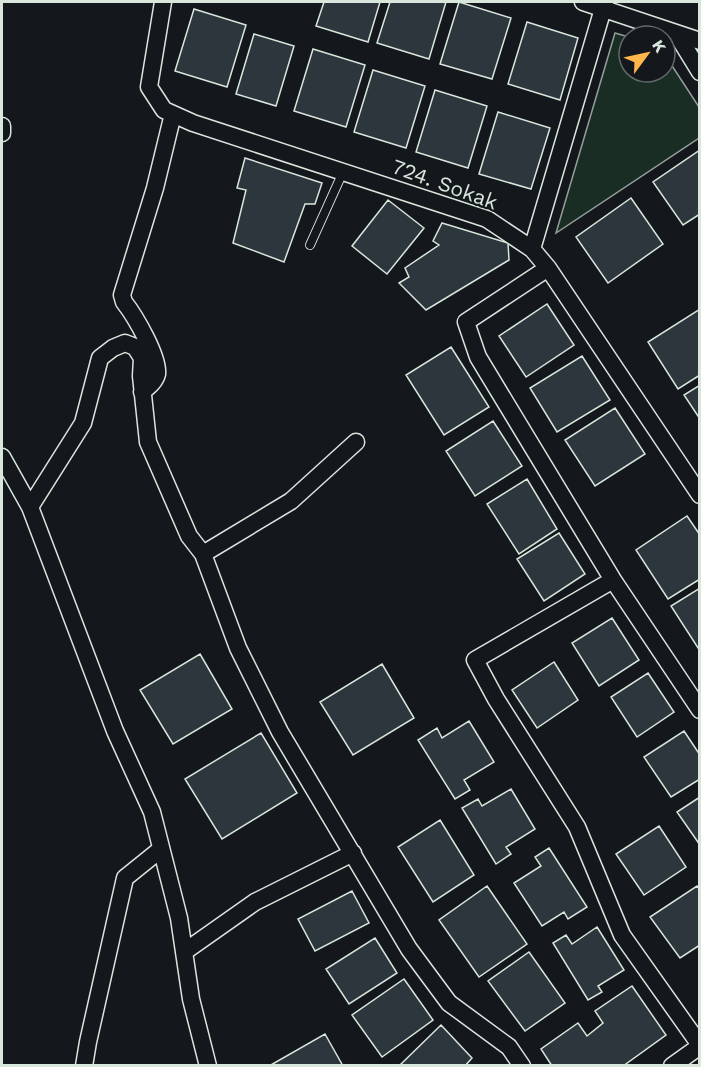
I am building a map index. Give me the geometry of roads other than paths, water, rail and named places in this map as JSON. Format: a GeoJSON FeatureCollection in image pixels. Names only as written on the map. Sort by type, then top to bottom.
{"type":"FeatureCollection","features":[{"type":"Feature","properties":{"kind":"street","name":"724. Sokak"},"geometry":{"type":"LineString","coordinates":[[163,2],[149,87],[164,110],[193,123],[487,219],[532,249],[548,268],[699,495]]}},
{"type":"Feature","properties":{"kind":"street"},"geometry":{"type":"LineString","coordinates":[[584,2],[604,4],[654,24]]}},
{"type":"Feature","properties":{"kind":"street"},"geometry":{"type":"LineString","coordinates":[[532,249],[604,4]]}},
{"type":"Feature","properties":{"kind":"street"},"geometry":{"type":"LineString","coordinates":[[677,33],[699,41]]}},
{"type":"Feature","properties":{"kind":"street"},"geometry":{"type":"LineString","coordinates":[[677,35],[699,72]]}},
{"type":"Feature","properties":{"kind":"street"},"geometry":{"type":"LineString","coordinates":[[142,393],[154,380],[157,373],[155,363],[153,354],[122,295],[155,188],[173,114]]}},
{"type":"Feature","properties":{"kind":"street"},"geometry":{"type":"LineString","coordinates":[[2,126],[2,133]]}},
{"type":"Feature","properties":{"kind":"street"},"geometry":{"type":"LineString","coordinates":[[548,268],[466,322],[478,357],[613,580],[699,710]]}},
{"type":"Feature","properties":{"kind":"street"},"geometry":{"type":"LineString","coordinates":[[30,507],[83,423],[100,358],[113,348],[125,343],[135,347],[142,358],[142,393],[148,442],[189,536],[203,554],[238,648],[274,722],[409,949],[449,1003],[509,1047],[522,1065]]}},
{"type":"Feature","properties":{"kind":"street"},"geometry":{"type":"LineString","coordinates":[[203,554],[291,501],[356,442]]}},
{"type":"Feature","properties":{"kind":"street"},"geometry":{"type":"LineString","coordinates":[[2,457],[30,507],[115,731],[152,812],[179,918],[191,999],[208,1065]]}},
{"type":"Feature","properties":{"kind":"street"},"geometry":{"type":"LineString","coordinates":[[613,580],[475,660],[496,699],[578,827],[622,935],[699,1045],[672,1065]]}},
{"type":"Feature","properties":{"kind":"street"},"geometry":{"type":"LineString","coordinates":[[84,1065],[125,878],[161,849]]}},
{"type":"Feature","properties":{"kind":"street"},"geometry":{"type":"LineString","coordinates":[[184,952],[255,902],[352,853]]}},
{"type":"Feature","properties":{"kind":"lane"},"geometry":{"type":"LineString","coordinates":[[310,245],[343,172]]}}]}
